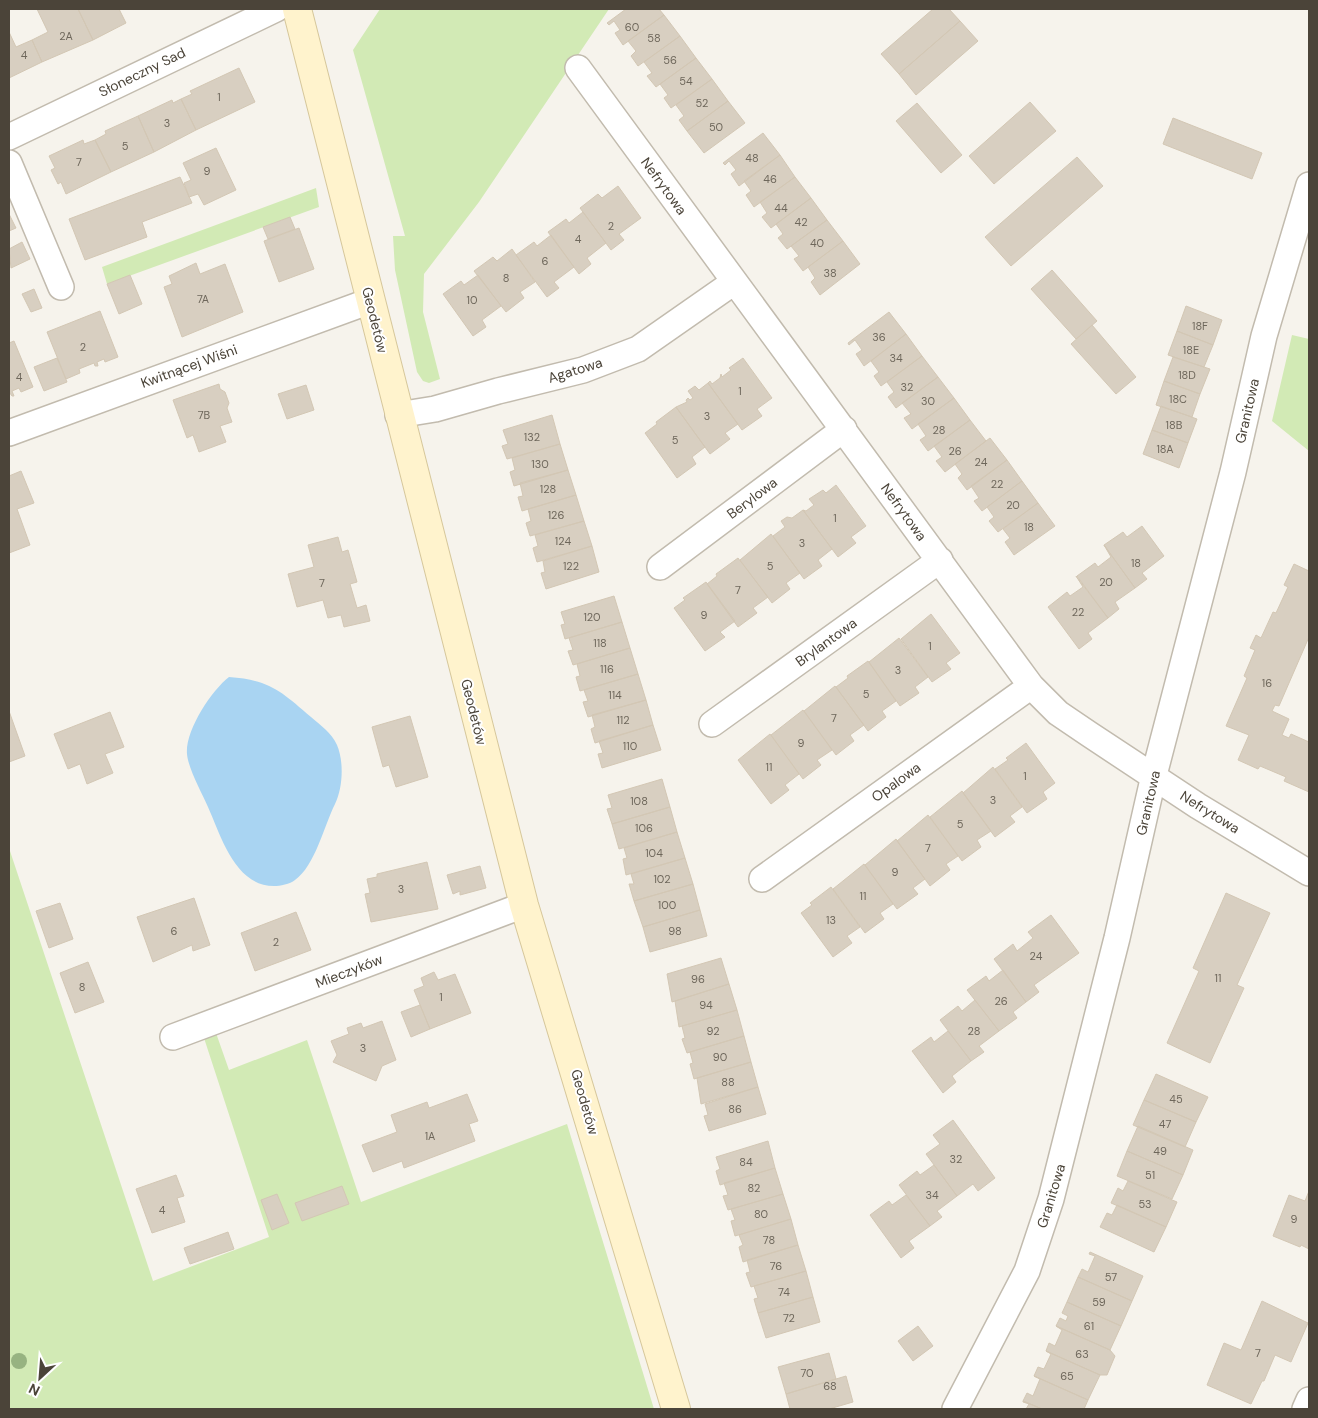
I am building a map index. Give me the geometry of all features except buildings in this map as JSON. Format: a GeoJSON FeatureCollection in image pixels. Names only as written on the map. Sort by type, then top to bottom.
{"type":"FeatureCollection","features":[{"type":"Feature","properties":{"kind":"street","name":"Słoneczny Sad"},"geometry":{"type":"LineString","coordinates":[[9,137],[276,9]]}},
{"type":"Feature","properties":{"kind":"street","name":"Geodetów"},"geometry":{"type":"LineString","coordinates":[[296,9],[524,906],[676,1409]]}},
{"type":"Feature","properties":{"kind":"street","name":"Nefrytowa"},"geometry":{"type":"LineString","coordinates":[[578,68],[1031,686],[1058,713],[1198,806],[1309,873]]}},
{"type":"Feature","properties":{"kind":"street"},"geometry":{"type":"LineString","coordinates":[[9,163],[61,287]]}},
{"type":"Feature","properties":{"kind":"street","name":"Granitowa"},"geometry":{"type":"LineString","coordinates":[[955,1409],[1027,1271],[1051,1199],[1117,938],[1154,775],[1233,472],[1264,336],[1309,185]]}},
{"type":"Feature","properties":{"kind":"street","name":"Agatowa"},"geometry":{"type":"LineString","coordinates":[[398,415],[435,409],[498,390],[583,370],[638,349],[734,282]]}},
{"type":"Feature","properties":{"kind":"street","name":"Kwitnącej Wiśni"},"geometry":{"type":"LineString","coordinates":[[9,433],[370,301]]}},
{"type":"Feature","properties":{"kind":"street","name":"Berylowa"},"geometry":{"type":"LineString","coordinates":[[660,567],[844,429]]}},
{"type":"Feature","properties":{"kind":"street","name":"Brylantowa"},"geometry":{"type":"LineString","coordinates":[[712,724],[940,560]]}},
{"type":"Feature","properties":{"kind":"street","name":"Opalowa"},"geometry":{"type":"LineString","coordinates":[[762,879],[1031,686]]}},
{"type":"Feature","properties":{"kind":"street","name":"Mieczyków"},"geometry":{"type":"LineString","coordinates":[[173,1037],[524,906]]}},
{"type":"Feature","properties":{"kind":"street"},"geometry":{"type":"LineString","coordinates":[[1305,1409],[1309,1400]]}},
{"type":"Feature","properties":{"kind":"green space"},"geometry":{"type":"Polygon","coordinates":[[[380,9],[609,9],[479,202],[424,274],[423,312],[440,379],[429,383],[423,381],[417,372],[395,270],[393,236],[405,236],[353,50],[380,9]]]}},
{"type":"Feature","properties":{"kind":"green space"},"geometry":{"type":"Polygon","coordinates":[[[316,188],[319,207],[107,284],[102,267],[316,188]]]}},
{"type":"Feature","properties":{"kind":"green space"},"geometry":{"type":"Polygon","coordinates":[[[1292,335],[1309,339],[1309,451],[1272,421],[1292,335]]]}},
{"type":"Feature","properties":{"kind":"green space"},"geometry":{"type":"Polygon","coordinates":[[[9,848],[153,1281],[269,1237],[204,1038],[216,1033],[229,1070],[307,1040],[361,1202],[567,1124],[654,1409],[9,1409],[9,848]]]}},
{"type":"Feature","properties":{"kind":"water"},"geometry":{"type":"Polygon","coordinates":[[[229,677],[265,684],[283,694],[329,733],[339,751],[342,766],[338,798],[314,856],[302,874],[285,884],[274,886],[260,884],[249,878],[239,869],[224,845],[188,760],[187,745],[200,712],[207,701],[229,677]]]}}]}
